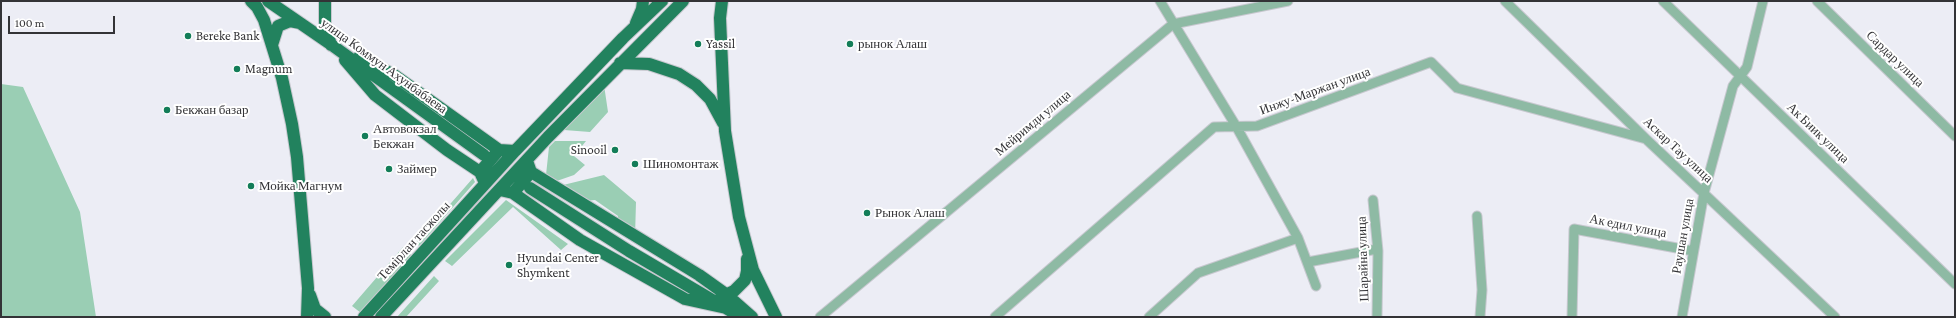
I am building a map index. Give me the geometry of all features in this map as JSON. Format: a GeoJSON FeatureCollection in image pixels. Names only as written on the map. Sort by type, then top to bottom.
{"type":"FeatureCollection","features":[{"type":"Feature","properties":{"kind":"highway"},"geometry":{"type":"LineString","coordinates":[[251,1],[264,20],[282,78],[297,157],[308,288],[307,317]]}},
{"type":"Feature","properties":{"kind":"highway","name":"улица Коммун Ахунбабаева"},"geometry":{"type":"LineString","coordinates":[[268,1],[484,154]]}},
{"type":"Feature","properties":{"kind":"highway"},"geometry":{"type":"LineString","coordinates":[[325,1],[323,13],[329,43],[376,95],[447,150],[480,172],[485,183]]}},
{"type":"Feature","properties":{"kind":"highway"},"geometry":{"type":"LineString","coordinates":[[634,28],[642,9],[643,1]]}},
{"type":"Feature","properties":{"kind":"highway","name":"Темірлан тасжолы"},"geometry":{"type":"LineString","coordinates":[[364,317],[514,151],[662,1]]}},
{"type":"Feature","properties":{"kind":"highway"},"geometry":{"type":"LineString","coordinates":[[513,193],[529,166],[620,63],[683,1]]}},
{"type":"Feature","properties":{"kind":"highway"},"geometry":{"type":"LineString","coordinates":[[722,1],[720,18],[725,131],[739,217],[746,250],[753,270],[776,317]]}},
{"type":"Feature","properties":{"kind":"highway"},"geometry":{"type":"LineString","coordinates":[[272,45],[278,26],[290,21],[301,24]]}},
{"type":"Feature","properties":{"kind":"highway"},"geometry":{"type":"LineString","coordinates":[[329,43],[394,75],[499,150],[514,151]]}},
{"type":"Feature","properties":{"kind":"highway"},"geometry":{"type":"LineString","coordinates":[[620,63],[649,64],[679,74],[690,81],[710,99],[719,113],[725,131]]}},
{"type":"Feature","properties":{"kind":"highway"},"geometry":{"type":"LineString","coordinates":[[480,172],[499,150]]}},
{"type":"Feature","properties":{"kind":"highway"},"geometry":{"type":"LineString","coordinates":[[529,166],[699,275],[727,295],[752,317]]}},
{"type":"Feature","properties":{"kind":"highway","name":"Темірлан тасжолы"},"geometry":{"type":"LineString","coordinates":[[381,317],[500,190],[529,166]]}},
{"type":"Feature","properties":{"kind":"highway"},"geometry":{"type":"LineString","coordinates":[[530,188],[629,251],[713,299],[726,313]]}},
{"type":"Feature","properties":{"kind":"highway"},"geometry":{"type":"LineString","coordinates":[[500,190],[513,193],[580,240],[685,299],[741,317]]}},
{"type":"Feature","properties":{"kind":"highway"},"geometry":{"type":"LineString","coordinates":[[713,299],[727,295],[740,287],[745,280],[747,271],[746,250]]}},
{"type":"Feature","properties":{"kind":"highway"},"geometry":{"type":"LineString","coordinates":[[308,288],[315,309],[325,317]]}},
{"type":"Feature","properties":{"kind":"street"},"geometry":{"type":"LineString","coordinates":[[1160,1],[1236,126],[1298,238],[1316,286]]}},
{"type":"Feature","properties":{"kind":"street","name":"Мейримди улица"},"geometry":{"type":"LineString","coordinates":[[821,316],[1173,24],[1288,1]]}},
{"type":"Feature","properties":{"kind":"street","name":"Аскар Тау улица"},"geometry":{"type":"LineString","coordinates":[[1505,1],[1646,139],[1835,317]]}},
{"type":"Feature","properties":{"kind":"street","name":"Ак Биик улица"},"geometry":{"type":"LineString","coordinates":[[1663,1],[1955,284]]}},
{"type":"Feature","properties":{"kind":"street","name":"Раушан улица"},"geometry":{"type":"LineString","coordinates":[[1682,317],[1704,193],[1733,86],[1747,67],[1763,1]]}},
{"type":"Feature","properties":{"kind":"street","name":"Сардар улица"},"geometry":{"type":"LineString","coordinates":[[1817,1],[1955,136]]}},
{"type":"Feature","properties":{"kind":"street","name":"Инжу-Маржан улица"},"geometry":{"type":"LineString","coordinates":[[995,317],[1214,127],[1257,126],[1431,62],[1457,88],[1646,139]]}},
{"type":"Feature","properties":{"kind":"street","name":"Шарайна улица"},"geometry":{"type":"LineString","coordinates":[[1373,200],[1377,249],[1377,317]]}},
{"type":"Feature","properties":{"kind":"street"},"geometry":{"type":"LineString","coordinates":[[1477,216],[1482,290],[1480,317]]}},
{"type":"Feature","properties":{"kind":"street","name":"Ак едил улица"},"geometry":{"type":"LineString","coordinates":[[1572,317],[1574,229],[1694,251]]}},
{"type":"Feature","properties":{"kind":"street"},"geometry":{"type":"LineString","coordinates":[[1149,317],[1198,273],[1298,238]]}},
{"type":"Feature","properties":{"kind":"street"},"geometry":{"type":"LineString","coordinates":[[1308,262],[1377,249]]}},
{"type":"Feature","properties":{"kind":"green space"},"geometry":{"type":"Polygon","coordinates":[[[1,84],[23,87],[80,212],[96,317],[1,317],[1,84]]]}},
{"type":"Feature","properties":{"kind":"green space"},"geometry":{"type":"Polygon","coordinates":[[[604,85],[608,112],[590,132],[564,130],[604,85]]]}},
{"type":"Feature","properties":{"kind":"green space"},"geometry":{"type":"Polygon","coordinates":[[[555,141],[586,141],[574,156],[585,165],[574,175],[551,183],[546,175],[549,147],[555,141]]]}},
{"type":"Feature","properties":{"kind":"green space"},"geometry":{"type":"Polygon","coordinates":[[[604,175],[636,202],[635,237],[618,224],[618,216],[595,200],[585,201],[559,186],[604,175]]]}},
{"type":"Feature","properties":{"kind":"green space"},"geometry":{"type":"Polygon","coordinates":[[[473,178],[475,182],[419,246],[416,243],[473,178]]]}},
{"type":"Feature","properties":{"kind":"green space"},"geometry":{"type":"Polygon","coordinates":[[[506,200],[568,244],[561,250],[513,207],[452,266],[445,261],[506,200]]]}},
{"type":"Feature","properties":{"kind":"green space"},"geometry":{"type":"Polygon","coordinates":[[[403,247],[411,255],[361,313],[352,306],[403,247]]]}},
{"type":"Feature","properties":{"kind":"green space"},"geometry":{"type":"Polygon","coordinates":[[[434,276],[439,281],[406,317],[397,317],[434,276]]]}},
{"type":"Feature","properties":{"kind":"place","name":"Bereke Bank"},"geometry":{"type":"Point","coordinates":[188,36]}},
{"type":"Feature","properties":{"kind":"place","name":"Yassil"},"geometry":{"type":"Point","coordinates":[698,44]}},
{"type":"Feature","properties":{"kind":"place","name":"рынок Алаш"},"geometry":{"type":"Point","coordinates":[850,44]}},
{"type":"Feature","properties":{"kind":"place","name":"Magnum"},"geometry":{"type":"Point","coordinates":[237,69]}},
{"type":"Feature","properties":{"kind":"place","name":"Бекжан базар"},"geometry":{"type":"Point","coordinates":[167,110]}},
{"type":"Feature","properties":{"kind":"place","name":"Автовокзал Бекжан"},"geometry":{"type":"Point","coordinates":[365,136]}},
{"type":"Feature","properties":{"kind":"place","name":"Sinooil"},"geometry":{"type":"Point","coordinates":[615,150]}},
{"type":"Feature","properties":{"kind":"place","name":"Шиномонтаж"},"geometry":{"type":"Point","coordinates":[635,164]}},
{"type":"Feature","properties":{"kind":"place","name":"Займер"},"geometry":{"type":"Point","coordinates":[389,169]}},
{"type":"Feature","properties":{"kind":"place","name":"Мойка Магнум"},"geometry":{"type":"Point","coordinates":[251,186]}},
{"type":"Feature","properties":{"kind":"place","name":"Рынок Алаш"},"geometry":{"type":"Point","coordinates":[867,213]}},
{"type":"Feature","properties":{"kind":"place","name":"Hyundai Center Shymkent"},"geometry":{"type":"Point","coordinates":[509,265]}}]}
